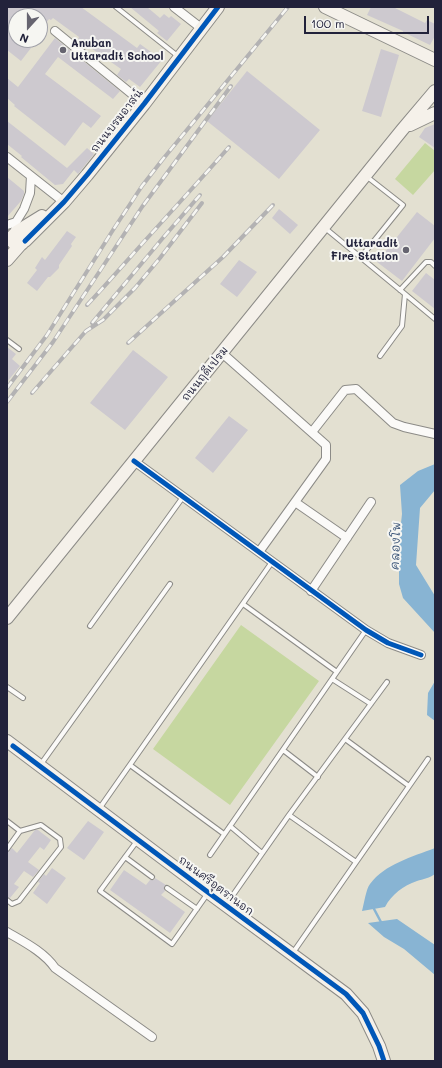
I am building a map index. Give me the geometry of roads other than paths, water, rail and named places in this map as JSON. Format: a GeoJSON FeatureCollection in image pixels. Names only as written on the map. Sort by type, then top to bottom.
{"type":"FeatureCollection","features":[{"type":"Feature","properties":{"kind":"street"},"geometry":{"type":"LineString","coordinates":[[174,7],[201,28]]}},
{"type":"Feature","properties":{"kind":"street","name":"ถนนบรมอาสน์"},"geometry":{"type":"LineString","coordinates":[[7,260],[14,235],[64,202],[144,104],[218,7]]}},
{"type":"Feature","properties":{"kind":"street"},"geometry":{"type":"LineString","coordinates":[[325,7],[433,61]]}},
{"type":"Feature","properties":{"kind":"street"},"geometry":{"type":"LineString","coordinates":[[55,31],[144,104]]}},
{"type":"Feature","properties":{"kind":"street","name":"ถนนฤดีเปรม"},"geometry":{"type":"LineString","coordinates":[[7,618],[402,130],[435,92]]}},
{"type":"Feature","properties":{"kind":"street","name":"ถนนฤดีเปรม"},"geometry":{"type":"LineString","coordinates":[[402,130],[435,112]]}},
{"type":"Feature","properties":{"kind":"street"},"geometry":{"type":"LineString","coordinates":[[7,157],[64,202]]}},
{"type":"Feature","properties":{"kind":"street"},"geometry":{"type":"LineString","coordinates":[[14,235],[30,194],[31,176]]}},
{"type":"Feature","properties":{"kind":"street"},"geometry":{"type":"LineString","coordinates":[[222,353],[326,445],[326,459],[259,552]]}},
{"type":"Feature","properties":{"kind":"street"},"geometry":{"type":"LineString","coordinates":[[312,432],[345,390],[356,389],[393,423],[435,434]]}},
{"type":"Feature","properties":{"kind":"street"},"geometry":{"type":"LineString","coordinates":[[134,461],[366,630],[388,643],[422,655]]}},
{"type":"Feature","properties":{"kind":"street"},"geometry":{"type":"LineString","coordinates":[[295,502],[347,538]]}},
{"type":"Feature","properties":{"kind":"street"},"geometry":{"type":"LineString","coordinates":[[311,590],[371,502]]}},
{"type":"Feature","properties":{"kind":"street","name":"ถนนศรีอุตรานอก"},"geometry":{"type":"LineString","coordinates":[[9,747],[40,766],[346,994],[363,1013],[379,1046],[384,1061]]}},
{"type":"Feature","properties":{"kind":"street"},"geometry":{"type":"LineString","coordinates":[[7,932],[25,942],[49,959],[55,968],[152,1037]]}},
{"type":"Feature","properties":{"kind":"lane"},"geometry":{"type":"LineString","coordinates":[[116,7],[179,58]]}},
{"type":"Feature","properties":{"kind":"lane"},"geometry":{"type":"LineString","coordinates":[[361,257],[403,205],[365,176]]}},
{"type":"Feature","properties":{"kind":"lane"},"geometry":{"type":"LineString","coordinates":[[324,227],[435,319]]}},
{"type":"Feature","properties":{"kind":"lane"},"geometry":{"type":"LineString","coordinates":[[400,290],[426,262],[431,262],[435,266]]}},
{"type":"Feature","properties":{"kind":"lane"},"geometry":{"type":"LineString","coordinates":[[380,356],[402,326],[405,294]]}},
{"type":"Feature","properties":{"kind":"lane"},"geometry":{"type":"LineString","coordinates":[[7,340],[19,349]]}},
{"type":"Feature","properties":{"kind":"lane"},"geometry":{"type":"LineString","coordinates":[[90,626],[183,496]]}},
{"type":"Feature","properties":{"kind":"lane"},"geometry":{"type":"LineString","coordinates":[[99,810],[272,562]]}},
{"type":"Feature","properties":{"kind":"lane"},"geometry":{"type":"LineString","coordinates":[[40,766],[170,584]]}},
{"type":"Feature","properties":{"kind":"lane"},"geometry":{"type":"LineString","coordinates":[[243,604],[337,672]]}},
{"type":"Feature","properties":{"kind":"lane"},"geometry":{"type":"LineString","coordinates":[[210,855],[366,630]]}},
{"type":"Feature","properties":{"kind":"lane"},"geometry":{"type":"LineString","coordinates":[[332,679],[371,704]]}},
{"type":"Feature","properties":{"kind":"lane"},"geometry":{"type":"LineString","coordinates":[[226,905],[289,815],[387,682]]}},
{"type":"Feature","properties":{"kind":"lane"},"geometry":{"type":"LineString","coordinates":[[7,687],[23,698]]}},
{"type":"Feature","properties":{"kind":"lane"},"geometry":{"type":"LineString","coordinates":[[345,739],[409,786]]}},
{"type":"Feature","properties":{"kind":"lane"},"geometry":{"type":"LineString","coordinates":[[283,750],[318,777]]}},
{"type":"Feature","properties":{"kind":"lane"},"geometry":{"type":"LineString","coordinates":[[292,954],[428,759]]}},
{"type":"Feature","properties":{"kind":"lane"},"geometry":{"type":"LineString","coordinates":[[130,765],[224,834]]}},
{"type":"Feature","properties":{"kind":"lane"},"geometry":{"type":"LineString","coordinates":[[289,815],[356,862]]}},
{"type":"Feature","properties":{"kind":"lane"},"geometry":{"type":"LineString","coordinates":[[7,821],[20,831]]}},
{"type":"Feature","properties":{"kind":"lane"},"geometry":{"type":"LineString","coordinates":[[7,849],[20,831],[41,825],[60,839],[61,846],[19,901],[12,904],[7,900]]}},
{"type":"Feature","properties":{"kind":"lane"},"geometry":{"type":"LineString","coordinates":[[230,826],[262,853]]}},
{"type":"Feature","properties":{"kind":"lane"},"geometry":{"type":"LineString","coordinates":[[138,840],[100,891],[172,944],[209,893]]}},
{"type":"Feature","properties":{"kind":"lane"},"geometry":{"type":"LineString","coordinates":[[125,858],[152,877]]}},
{"type":"Feature","properties":{"kind":"lane"},"geometry":{"type":"LineString","coordinates":[[167,888],[197,909]]}},
{"type":"Feature","properties":{"kind":"water"},"geometry":{"type":"Polygon","coordinates":[[[435,464],[435,490],[420,508],[416,565],[435,596],[435,633],[403,598],[399,584],[399,541],[402,514],[400,485],[418,471],[435,464]]]}},
{"type":"Feature","properties":{"kind":"water"},"geometry":{"type":"Polygon","coordinates":[[[435,681],[435,721],[427,715],[428,693],[435,681]]]}},
{"type":"Feature","properties":{"kind":"water"},"geometry":{"type":"Polygon","coordinates":[[[435,848],[435,874],[403,888],[391,898],[385,907],[362,911],[366,893],[370,884],[376,877],[391,866],[435,848]]]}},
{"type":"Feature","properties":{"kind":"water"},"geometry":{"type":"Polygon","coordinates":[[[397,919],[435,945],[435,975],[404,949],[384,937],[368,923],[397,919]]]}},
{"type":"Feature","properties":{"kind":"waterway","name":"คลองโพ"},"geometry":{"type":"LineString","coordinates":[[373,907],[382,924]]}},
{"type":"Feature","properties":{"kind":"railway"},"geometry":{"type":"LineString","coordinates":[[7,388],[47,335],[142,186],[288,7]]}},
{"type":"Feature","properties":{"kind":"railway"},"geometry":{"type":"LineString","coordinates":[[7,402],[53,342],[142,207],[231,86]]}},
{"type":"Feature","properties":{"kind":"railway"},"geometry":{"type":"LineString","coordinates":[[87,305],[229,147]]}},
{"type":"Feature","properties":{"kind":"railway"},"geometry":{"type":"LineString","coordinates":[[92,323],[200,195]]}},
{"type":"Feature","properties":{"kind":"railway"},"geometry":{"type":"LineString","coordinates":[[32,393],[86,331],[103,320],[135,288],[202,203]]}},
{"type":"Feature","properties":{"kind":"railway"},"geometry":{"type":"LineString","coordinates":[[128,343],[223,257],[273,205]]}},
{"type":"Feature","properties":{"kind":"place","name":"Anuban Uttaradit School"},"geometry":{"type":"Point","coordinates":[63,50]}},
{"type":"Feature","properties":{"kind":"place","name":"Uttaradit Fire Station"},"geometry":{"type":"Point","coordinates":[406,250]}}]}
